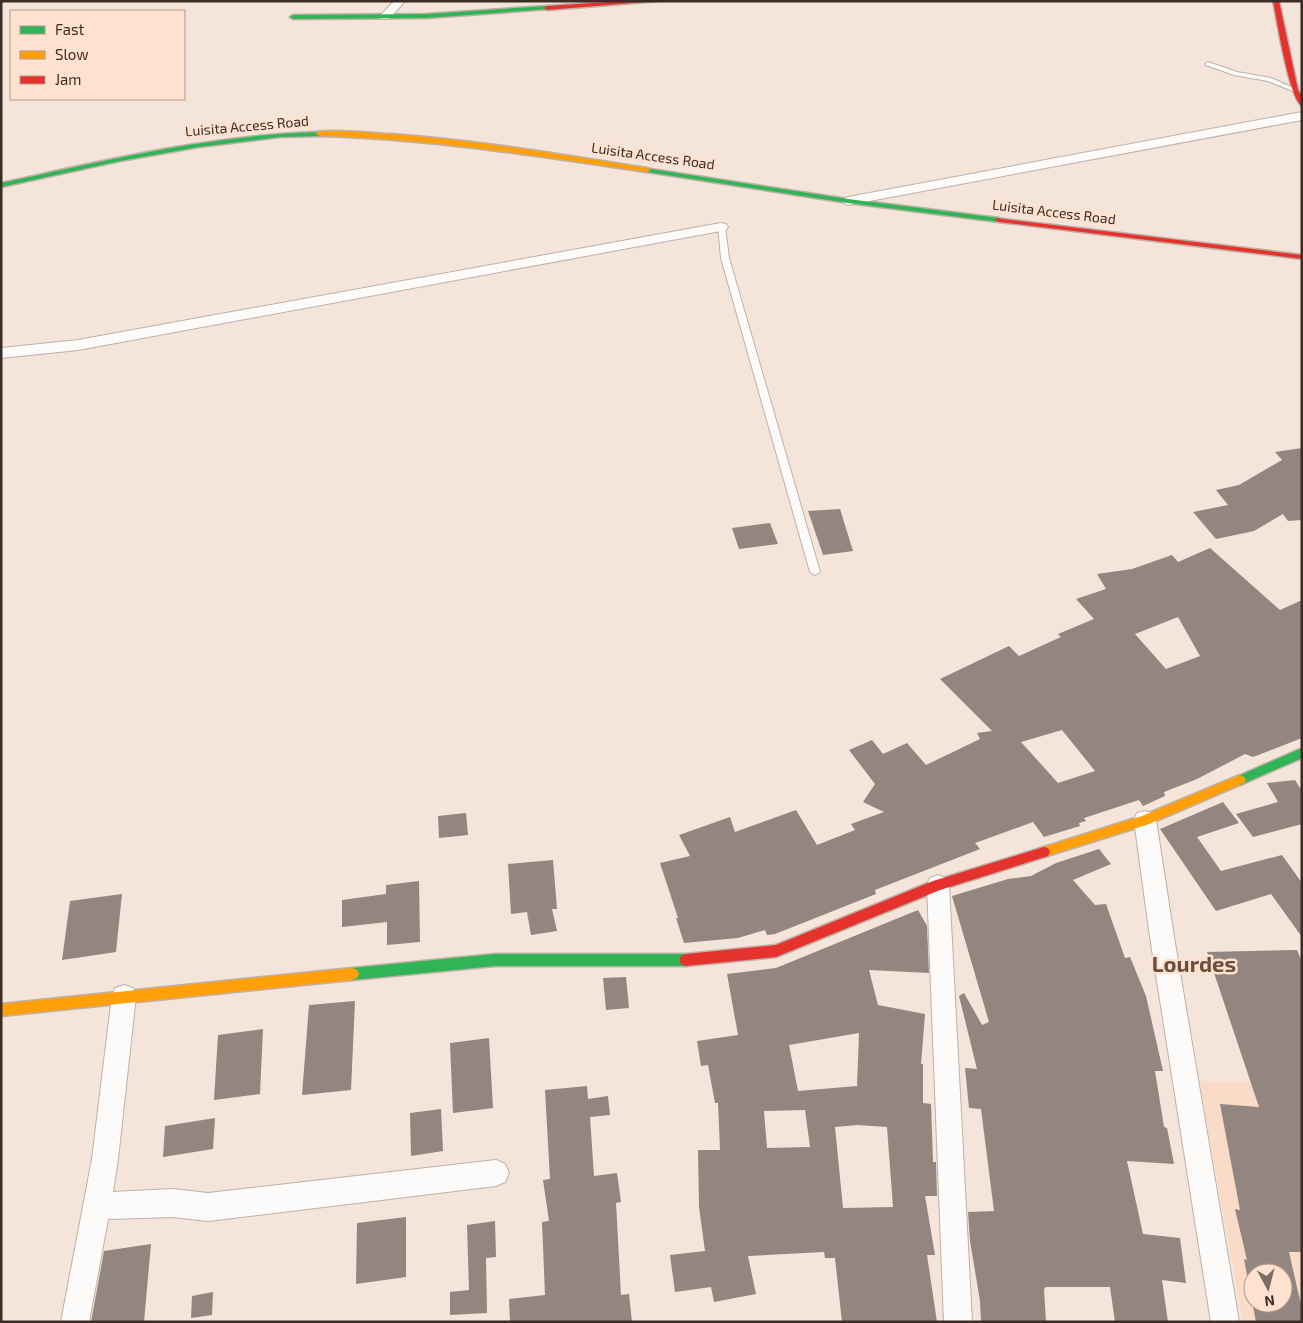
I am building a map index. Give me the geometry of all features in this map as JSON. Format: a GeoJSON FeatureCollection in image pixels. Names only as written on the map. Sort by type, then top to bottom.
{"type":"FeatureCollection","features":[{"type":"Feature","properties":{"kind":"street"},"geometry":{"type":"LineString","coordinates":[[385,17],[400,1]]}},
{"type":"Feature","properties":{"kind":"street"},"geometry":{"type":"LineString","coordinates":[[293,17],[458,15],[552,5],[654,1]]}},
{"type":"Feature","properties":{"kind":"street"},"geometry":{"type":"LineString","coordinates":[[1275,2],[1295,90],[1302,104]]}},
{"type":"Feature","properties":{"kind":"street"},"geometry":{"type":"LineString","coordinates":[[848,201],[1302,116]]}},
{"type":"Feature","properties":{"kind":"street","name":"Luisita Access Road"},"geometry":{"type":"LineString","coordinates":[[1,185],[195,144],[289,134],[372,134],[520,151],[848,201],[1302,257]]}},
{"type":"Feature","properties":{"kind":"street"},"geometry":{"type":"LineString","coordinates":[[1,353],[78,346],[721,226]]}},
{"type":"Feature","properties":{"kind":"street"},"geometry":{"type":"LineString","coordinates":[[1,1010],[124,996],[495,960],[695,960],[776,951],[938,886],[1145,820],[1302,753]]}},
{"type":"Feature","properties":{"kind":"street"},"geometry":{"type":"LineString","coordinates":[[1145,820],[1162,937],[1225,1322]]}},
{"type":"Feature","properties":{"kind":"street"},"geometry":{"type":"LineString","coordinates":[[938,886],[958,1322]]}},
{"type":"Feature","properties":{"kind":"street"},"geometry":{"type":"LineString","coordinates":[[75,1322],[105,1159],[124,996]]}},
{"type":"Feature","properties":{"kind":"street"},"geometry":{"type":"LineString","coordinates":[[97,1206],[173,1203],[208,1207],[496,1173]]}},
{"type":"Feature","properties":{"kind":"lane"},"geometry":{"type":"LineString","coordinates":[[1208,64],[1236,74],[1269,79],[1295,90]]}},
{"type":"Feature","properties":{"kind":"lane"},"geometry":{"type":"LineString","coordinates":[[721,226],[725,258],[814,572]]}},
{"type":"Feature","properties":{"kind":"shaded area"},"geometry":{"type":"Polygon","coordinates":[[[1199,1081],[1302,1085],[1302,1322],[1243,1322],[1199,1081]]]}},
{"type":"Feature","properties":{"kind":"building"},"geometry":{"type":"Polygon","coordinates":[[[1302,448],[1302,520],[1288,521],[1283,514],[1254,531],[1216,539],[1193,512],[1228,505],[1216,490],[1239,485],[1282,460],[1275,452],[1302,448]]]}},
{"type":"Feature","properties":{"kind":"building"},"geometry":{"type":"Polygon","coordinates":[[[840,509],[853,551],[823,555],[808,511],[840,509]]]}},
{"type":"Feature","properties":{"kind":"building"},"geometry":{"type":"Polygon","coordinates":[[[770,523],[778,544],[739,549],[732,528],[770,523]]]}},
{"type":"Feature","properties":{"kind":"building"},"geometry":{"type":"Polygon","coordinates":[[[1210,548],[1280,610],[1302,600],[1302,738],[1253,757],[1245,754],[1197,779],[1164,792],[1165,796],[1143,806],[1139,800],[1084,818],[1086,821],[1079,823],[1080,826],[1044,837],[1033,822],[975,843],[980,849],[875,890],[876,894],[775,934],[767,935],[765,930],[738,938],[684,943],[660,863],[690,856],[679,835],[730,817],[735,832],[796,810],[817,845],[855,830],[851,824],[884,812],[863,802],[875,784],[849,750],[872,740],[883,754],[907,743],[926,765],[980,739],[977,733],[992,731],[940,679],[1009,646],[1019,656],[1061,637],[1058,634],[1094,619],[1076,599],[1106,589],[1097,574],[1132,569],[1172,555],[1178,562],[1210,548]],[[1178,617],[1135,634],[1166,669],[1200,656],[1178,617]],[[1062,730],[1021,742],[1058,783],[1095,771],[1062,730]]]}},
{"type":"Feature","properties":{"kind":"building"},"geometry":{"type":"Polygon","coordinates":[[[1295,780],[1302,791],[1302,824],[1253,837],[1236,814],[1278,802],[1267,783],[1295,780]]]}},
{"type":"Feature","properties":{"kind":"building"},"geometry":{"type":"Polygon","coordinates":[[[1223,802],[1239,823],[1197,837],[1221,871],[1282,855],[1302,883],[1302,937],[1271,894],[1216,911],[1160,829],[1223,802]]]}},
{"type":"Feature","properties":{"kind":"building"},"geometry":{"type":"Polygon","coordinates":[[[466,813],[468,835],[439,838],[438,816],[466,813]]]}},
{"type":"Feature","properties":{"kind":"building"},"geometry":{"type":"Polygon","coordinates":[[[1099,849],[1111,864],[1073,880],[1095,905],[1106,904],[1125,958],[1130,957],[1146,996],[1163,1071],[1155,1071],[1164,1127],[1167,1128],[1174,1164],[1127,1161],[1143,1234],[1180,1238],[1186,1283],[1162,1280],[1168,1322],[1115,1322],[1110,1287],[1046,1287],[1044,1289],[1046,1322],[981,1322],[968,1212],[994,1211],[981,1109],[969,1108],[965,1068],[977,1069],[959,996],[964,993],[982,1025],[989,1022],[952,896],[1008,879],[1031,876],[1056,863],[1099,849]]]}},
{"type":"Feature","properties":{"kind":"building"},"geometry":{"type":"Polygon","coordinates":[[[553,860],[557,909],[552,909],[557,931],[531,935],[527,912],[511,914],[508,864],[553,860]]]}},
{"type":"Feature","properties":{"kind":"building"},"geometry":{"type":"Polygon","coordinates":[[[419,881],[420,942],[387,945],[387,922],[342,927],[342,900],[386,894],[386,885],[419,881]]]}},
{"type":"Feature","properties":{"kind":"building"},"geometry":{"type":"Polygon","coordinates":[[[122,894],[116,952],[62,960],[70,901],[122,894]]]}},
{"type":"Feature","properties":{"kind":"building"},"geometry":{"type":"Polygon","coordinates":[[[918,910],[927,926],[929,973],[869,970],[878,1005],[925,1014],[921,1064],[923,1064],[923,1103],[931,1104],[933,1162],[936,1162],[937,1196],[925,1196],[935,1255],[927,1255],[937,1322],[842,1322],[835,1258],[825,1258],[824,1252],[748,1256],[756,1294],[714,1302],[711,1287],[675,1292],[670,1255],[705,1251],[699,1207],[698,1150],[720,1150],[718,1103],[715,1103],[708,1065],[701,1066],[697,1041],[738,1035],[727,974],[776,968],[918,910]],[[859,1033],[789,1045],[798,1091],[857,1086],[859,1033]],[[805,1110],[764,1111],[767,1148],[810,1147],[805,1110]],[[858,1125],[835,1127],[843,1208],[893,1207],[887,1127],[858,1125]]]}},
{"type":"Feature","properties":{"kind":"building"},"geometry":{"type":"Polygon","coordinates":[[[1297,950],[1302,962],[1302,1252],[1289,1252],[1292,1263],[1245,1263],[1244,1259],[1247,1260],[1235,1209],[1240,1210],[1220,1104],[1259,1107],[1207,952],[1297,950]]]}},
{"type":"Feature","properties":{"kind":"building"},"geometry":{"type":"Polygon","coordinates":[[[626,977],[629,1008],[606,1010],[603,978],[626,977]]]}},
{"type":"Feature","properties":{"kind":"building"},"geometry":{"type":"Polygon","coordinates":[[[355,1001],[351,1090],[302,1095],[309,1005],[355,1001]]]}},
{"type":"Feature","properties":{"kind":"building"},"geometry":{"type":"Polygon","coordinates":[[[263,1029],[260,1094],[214,1100],[218,1035],[263,1029]]]}},
{"type":"Feature","properties":{"kind":"building"},"geometry":{"type":"Polygon","coordinates":[[[489,1038],[493,1108],[453,1113],[450,1043],[489,1038]]]}},
{"type":"Feature","properties":{"kind":"building"},"geometry":{"type":"Polygon","coordinates":[[[587,1086],[588,1099],[608,1096],[610,1115],[590,1117],[594,1176],[617,1173],[621,1202],[616,1203],[621,1295],[629,1294],[632,1322],[510,1322],[509,1299],[545,1295],[542,1222],[549,1221],[543,1180],[550,1179],[545,1090],[587,1086]]]}},
{"type":"Feature","properties":{"kind":"building"},"geometry":{"type":"Polygon","coordinates":[[[441,1109],[443,1151],[411,1156],[410,1113],[441,1109]]]}},
{"type":"Feature","properties":{"kind":"building"},"geometry":{"type":"Polygon","coordinates":[[[215,1118],[213,1149],[163,1157],[165,1126],[215,1118]]]}},
{"type":"Feature","properties":{"kind":"building"},"geometry":{"type":"Polygon","coordinates":[[[406,1217],[406,1277],[356,1284],[357,1223],[406,1217]]]}},
{"type":"Feature","properties":{"kind":"building"},"geometry":{"type":"Polygon","coordinates":[[[495,1221],[496,1257],[486,1258],[487,1313],[450,1315],[450,1292],[469,1290],[467,1225],[495,1221]]]}},
{"type":"Feature","properties":{"kind":"building"},"geometry":{"type":"Polygon","coordinates":[[[151,1244],[144,1322],[91,1322],[104,1251],[151,1244]]]}},
{"type":"Feature","properties":{"kind":"building"},"geometry":{"type":"Polygon","coordinates":[[[1293,1270],[1302,1309],[1302,1322],[1256,1322],[1254,1313],[1293,1313],[1293,1270]]]}},
{"type":"Feature","properties":{"kind":"building"},"geometry":{"type":"Polygon","coordinates":[[[213,1292],[212,1315],[191,1318],[192,1296],[213,1292]]]}},
{"type":"Feature","properties":{"kind":"traffic: fast"},"geometry":{"type":"LineString","coordinates":[[293,17],[427,16],[547,8]]}},
{"type":"Feature","properties":{"kind":"traffic: fast"},"geometry":{"type":"LineString","coordinates":[[1,185],[199,144],[280,135],[320,134]]}},
{"type":"Feature","properties":{"kind":"traffic: fast"},"geometry":{"type":"LineString","coordinates":[[647,170],[848,201],[999,220]]}},
{"type":"Feature","properties":{"kind":"traffic: fast"},"geometry":{"type":"LineString","coordinates":[[1240,780],[1302,753]]}},
{"type":"Feature","properties":{"kind":"traffic: fast"},"geometry":{"type":"LineString","coordinates":[[352,974],[495,960],[686,960]]}},
{"type":"Feature","properties":{"kind":"traffic: slow"},"geometry":{"type":"LineString","coordinates":[[320,134],[402,137],[443,141],[647,170]]}},
{"type":"Feature","properties":{"kind":"traffic: slow"},"geometry":{"type":"LineString","coordinates":[[1044,852],[1145,820],[1240,780]]}},
{"type":"Feature","properties":{"kind":"traffic: slow"},"geometry":{"type":"LineString","coordinates":[[1,1010],[352,974]]}},
{"type":"Feature","properties":{"kind":"traffic: jam"},"geometry":{"type":"LineString","coordinates":[[547,8],[655,1]]}},
{"type":"Feature","properties":{"kind":"traffic: jam"},"geometry":{"type":"LineString","coordinates":[[1276,1],[1295,90],[1302,104]]}},
{"type":"Feature","properties":{"kind":"traffic: jam"},"geometry":{"type":"LineString","coordinates":[[999,220],[1302,257]]}},
{"type":"Feature","properties":{"kind":"traffic: jam"},"geometry":{"type":"LineString","coordinates":[[686,960],[776,951],[938,885],[1044,852]]}},
{"type":"Feature","properties":{"kind":"district","name":"Lourdes"},"geometry":{"type":"Point","coordinates":[1194,964]}}]}
